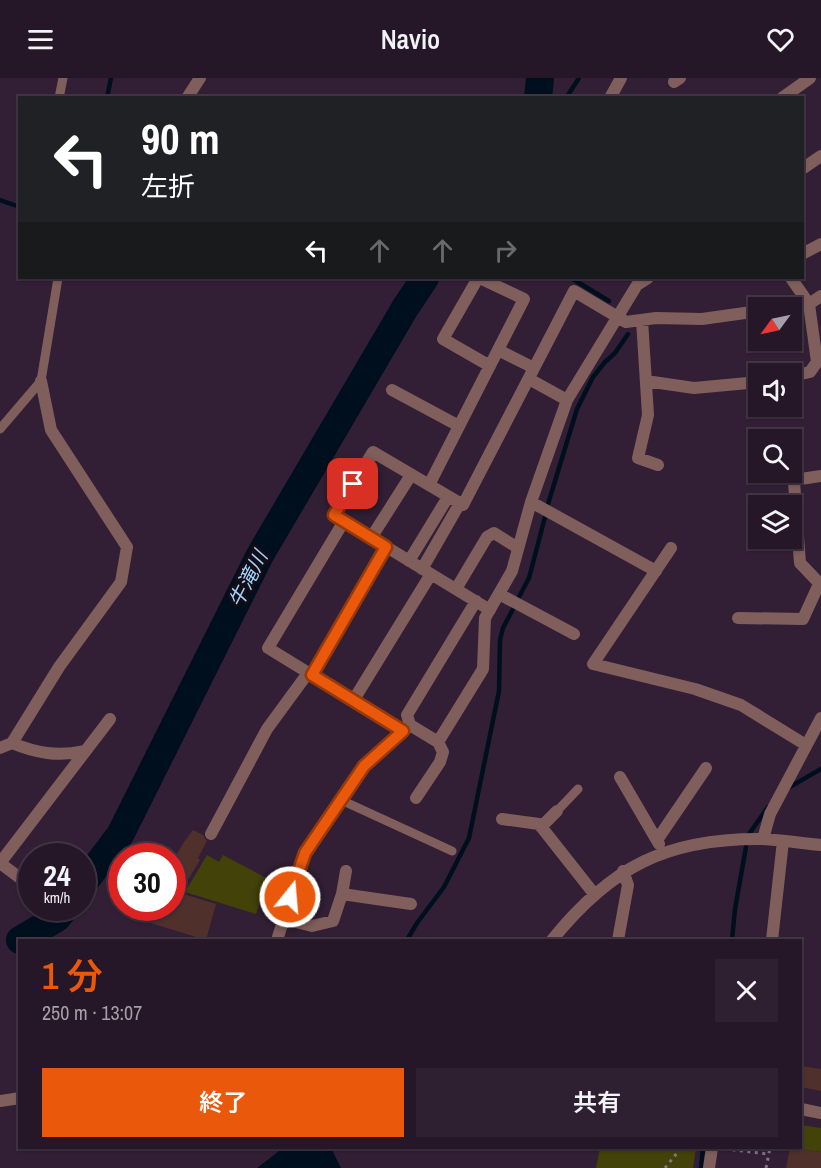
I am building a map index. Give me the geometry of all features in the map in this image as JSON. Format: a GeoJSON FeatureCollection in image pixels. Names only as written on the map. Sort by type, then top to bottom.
{"type":"FeatureCollection","features":[{"type":"Feature","properties":{"kind":"street"},"geometry":{"type":"LineString","coordinates":[[188,96],[200,78]]}},
{"type":"Feature","properties":{"kind":"street"},"geometry":{"type":"LineString","coordinates":[[611,96],[621,78]]}},
{"type":"Feature","properties":{"kind":"street"},"geometry":{"type":"LineString","coordinates":[[785,96],[810,78]]}},
{"type":"Feature","properties":{"kind":"street"},"geometry":{"type":"LineString","coordinates":[[804,168],[821,156]]}},
{"type":"Feature","properties":{"kind":"street"},"geometry":{"type":"LineString","coordinates":[[804,254],[821,244]]}},
{"type":"Feature","properties":{"kind":"street"},"geometry":{"type":"LineString","coordinates":[[478,279],[443,339],[490,366]]}},
{"type":"Feature","properties":{"kind":"street"},"geometry":{"type":"LineString","coordinates":[[429,485],[524,299],[481,279]]}},
{"type":"Feature","properties":{"kind":"street"},"geometry":{"type":"LineString","coordinates":[[792,279],[809,304],[818,353],[817,363],[810,372],[802,374]]}},
{"type":"Feature","properties":{"kind":"street"},"geometry":{"type":"LineString","coordinates":[[438,742],[483,669],[485,618],[512,571],[531,502],[567,400],[618,319],[633,281]]}},
{"type":"Feature","properties":{"kind":"street"},"geometry":{"type":"LineString","coordinates":[[490,610],[334,515],[373,452],[463,505],[574,291],[626,322],[702,319],[748,313]]}},
{"type":"Feature","properties":{"kind":"street"},"geometry":{"type":"LineString","coordinates":[[802,305],[809,304],[821,296]]}},
{"type":"Feature","properties":{"kind":"street"},"geometry":{"type":"LineString","coordinates":[[642,320],[648,415],[638,458],[658,465]]}},
{"type":"Feature","properties":{"kind":"street"},"geometry":{"type":"LineString","coordinates":[[498,350],[567,400]]}},
{"type":"Feature","properties":{"kind":"street"},"geometry":{"type":"LineString","coordinates":[[41,381],[51,430],[127,548],[121,582],[58,667],[6,746],[53,755],[84,751]]}},
{"type":"Feature","properties":{"kind":"street"},"geometry":{"type":"LineString","coordinates":[[646,381],[694,388],[748,383]]}},
{"type":"Feature","properties":{"kind":"street"},"geometry":{"type":"LineString","coordinates":[[392,390],[459,426]]}},
{"type":"Feature","properties":{"kind":"street"},"geometry":{"type":"LineString","coordinates":[[371,538],[411,475]]}},
{"type":"Feature","properties":{"kind":"street"},"geometry":{"type":"LineString","coordinates":[[802,479],[821,476]]}},
{"type":"Feature","properties":{"kind":"street"},"geometry":{"type":"LineString","coordinates":[[738,618],[804,619],[820,584],[800,563],[794,483]]}},
{"type":"Feature","properties":{"kind":"street"},"geometry":{"type":"LineString","coordinates":[[410,561],[448,496]]}},
{"type":"Feature","properties":{"kind":"street"},"geometry":{"type":"LineString","coordinates":[[531,502],[656,571]]}},
{"type":"Feature","properties":{"kind":"street"},"geometry":{"type":"LineString","coordinates":[[353,701],[426,571],[460,503]]}},
{"type":"Feature","properties":{"kind":"street"},"geometry":{"type":"LineString","coordinates":[[344,521],[268,648],[353,701],[438,742],[443,752],[440,762],[416,798]]}},
{"type":"Feature","properties":{"kind":"street"},"geometry":{"type":"LineString","coordinates":[[456,589],[487,537],[494,533],[518,548]]}},
{"type":"Feature","properties":{"kind":"street"},"geometry":{"type":"LineString","coordinates":[[211,834],[267,729],[310,674],[386,547]]}},
{"type":"Feature","properties":{"kind":"street"},"geometry":{"type":"LineString","coordinates":[[671,548],[593,664],[695,689],[741,705],[806,745]]}},
{"type":"Feature","properties":{"kind":"street"},"geometry":{"type":"LineString","coordinates":[[499,594],[574,634]]}},
{"type":"Feature","properties":{"kind":"street"},"geometry":{"type":"LineString","coordinates":[[277,939],[305,853],[364,766],[407,728],[407,715],[476,601]]}},
{"type":"Feature","properties":{"kind":"street"},"geometry":{"type":"LineString","coordinates":[[763,839],[770,814],[821,718]]}},
{"type":"Feature","properties":{"kind":"street"},"geometry":{"type":"LineString","coordinates":[[18,876],[0,863],[110,719]]}},
{"type":"Feature","properties":{"kind":"street"},"geometry":{"type":"LineString","coordinates":[[657,840],[706,768]]}},
{"type":"Feature","properties":{"kind":"street"},"geometry":{"type":"LineString","coordinates":[[620,777],[664,852]]}},
{"type":"Feature","properties":{"kind":"street"},"geometry":{"type":"LineString","coordinates":[[541,827],[557,811]]}},
{"type":"Feature","properties":{"kind":"street"},"geometry":{"type":"LineString","coordinates":[[502,819],[539,824],[595,895]]}},
{"type":"Feature","properties":{"kind":"street"},"geometry":{"type":"LineString","coordinates":[[553,939],[575,912],[623,871],[664,852],[681,847],[729,840],[763,839],[821,845]]}},
{"type":"Feature","properties":{"kind":"street"},"geometry":{"type":"LineString","coordinates":[[772,939],[783,841]]}},
{"type":"Feature","properties":{"kind":"street"},"geometry":{"type":"LineString","coordinates":[[284,919],[312,926],[333,921],[342,894],[346,871]]}},
{"type":"Feature","properties":{"kind":"street"},"geometry":{"type":"LineString","coordinates":[[618,939],[628,885],[623,871]]}},
{"type":"Feature","properties":{"kind":"street"},"geometry":{"type":"LineString","coordinates":[[342,894],[411,903]]}},
{"type":"Feature","properties":{"kind":"street"},"geometry":{"type":"LineString","coordinates":[[0,1101],[18,1098]]}},
{"type":"Feature","properties":{"kind":"street"},"geometry":{"type":"LineString","coordinates":[[802,1109],[821,1113]]}},
{"type":"Feature","properties":{"kind":"street"},"geometry":{"type":"LineString","coordinates":[[709,1168],[716,1149]]}},
{"type":"Feature","properties":{"kind":"lane"},"geometry":{"type":"LineString","coordinates":[[59,96],[63,78]]}},
{"type":"Feature","properties":{"kind":"lane"},"geometry":{"type":"LineString","coordinates":[[0,429],[41,381],[58,279]]}},
{"type":"Feature","properties":{"kind":"lane"},"geometry":{"type":"LineString","coordinates":[[557,811],[578,789]]}},
{"type":"Feature","properties":{"kind":"lane"},"geometry":{"type":"LineString","coordinates":[[341,800],[452,851]]}},
{"type":"Feature","properties":{"kind":"path"},"geometry":{"type":"LineString","coordinates":[[665,1168],[680,1149]]}},
{"type":"Feature","properties":{"kind":"path"},"geometry":{"type":"LineString","coordinates":[[725,1149],[768,1154]]}},
{"type":"Feature","properties":{"kind":"path"},"geometry":{"type":"LineString","coordinates":[[766,1168],[770,1149]]}},
{"type":"Feature","properties":{"kind":"shaded area"},"geometry":{"type":"Polygon","coordinates":[[[207,855],[219,862],[223,855],[268,879],[256,914],[186,892],[207,855]]]}},
{"type":"Feature","properties":{"kind":"shaded area"},"geometry":{"type":"Polygon","coordinates":[[[802,1125],[821,1128],[821,1152],[799,1149],[802,1149],[802,1125]]]}},
{"type":"Feature","properties":{"kind":"shaded area"},"geometry":{"type":"Polygon","coordinates":[[[600,1149],[696,1149],[693,1168],[596,1168],[600,1149]]]}},
{"type":"Feature","properties":{"kind":"water"},"geometry":{"type":"Polygon","coordinates":[[[282,1149],[332,1149],[341,1168],[257,1168],[282,1149]]]}},
{"type":"Feature","properties":{"kind":"building"},"geometry":{"type":"Polygon","coordinates":[[[193,830],[203,835],[207,841],[198,858],[200,860],[186,883],[186,843],[183,843],[193,830]]]}},
{"type":"Feature","properties":{"kind":"building"},"geometry":{"type":"Polygon","coordinates":[[[186,895],[216,904],[206,939],[144,921],[186,921],[186,895]]]}},
{"type":"Feature","properties":{"kind":"building"},"geometry":{"type":"Polygon","coordinates":[[[802,1066],[821,1069],[821,1091],[802,1087],[802,1066]]]}},
{"type":"Feature","properties":{"kind":"building"},"geometry":{"type":"Polygon","coordinates":[[[790,1149],[821,1152],[821,1168],[786,1168],[790,1149]]]}},
{"type":"Feature","properties":{"kind":"waterway"},"geometry":{"type":"LineString","coordinates":[[107,96],[111,78]]}},
{"type":"Feature","properties":{"kind":"waterway","name":"牛滝川"},"geometry":{"type":"LineString","coordinates":[[538,96],[540,78]]}},
{"type":"Feature","properties":{"kind":"waterway"},"geometry":{"type":"LineString","coordinates":[[567,96],[579,78]]}},
{"type":"Feature","properties":{"kind":"waterway"},"geometry":{"type":"LineString","coordinates":[[0,200],[18,206]]}},
{"type":"Feature","properties":{"kind":"waterway","name":"牛滝川"},"geometry":{"type":"LineString","coordinates":[[96,867],[120,835],[260,555],[424,279]]}},
{"type":"Feature","properties":{"kind":"waterway"},"geometry":{"type":"LineString","coordinates":[[573,279],[609,301]]}},
{"type":"Feature","properties":{"kind":"waterway"},"geometry":{"type":"LineString","coordinates":[[548,504],[577,409],[593,377],[615,353],[628,334]]}},
{"type":"Feature","properties":{"kind":"waterway"},"geometry":{"type":"LineString","coordinates":[[519,597],[529,578],[545,517]]}},
{"type":"Feature","properties":{"kind":"waterway"},"geometry":{"type":"LineString","coordinates":[[408,939],[444,887],[469,838],[499,691],[500,640],[503,628],[513,609]]}},
{"type":"Feature","properties":{"kind":"waterway"},"geometry":{"type":"LineString","coordinates":[[788,788],[821,769]]}},
{"type":"Feature","properties":{"kind":"waterway"},"geometry":{"type":"LineString","coordinates":[[749,834],[768,807]]}},
{"type":"Feature","properties":{"kind":"waterway"},"geometry":{"type":"LineString","coordinates":[[732,939],[746,847]]}},
{"type":"Feature","properties":{"kind":"waterway","name":"牛滝川"},"geometry":{"type":"LineString","coordinates":[[22,939],[52,921]]}},
{"type":"Feature","properties":{"kind":"waterway"},"geometry":{"type":"LineString","coordinates":[[701,1168],[703,1149]]}},
{"type":"Feature","properties":{"kind":"route"},"geometry":{"type":"LineString","coordinates":[[290,897],[305,853],[364,766],[403,731],[312,675],[386,547],[334,515],[353,484]]}}]}
